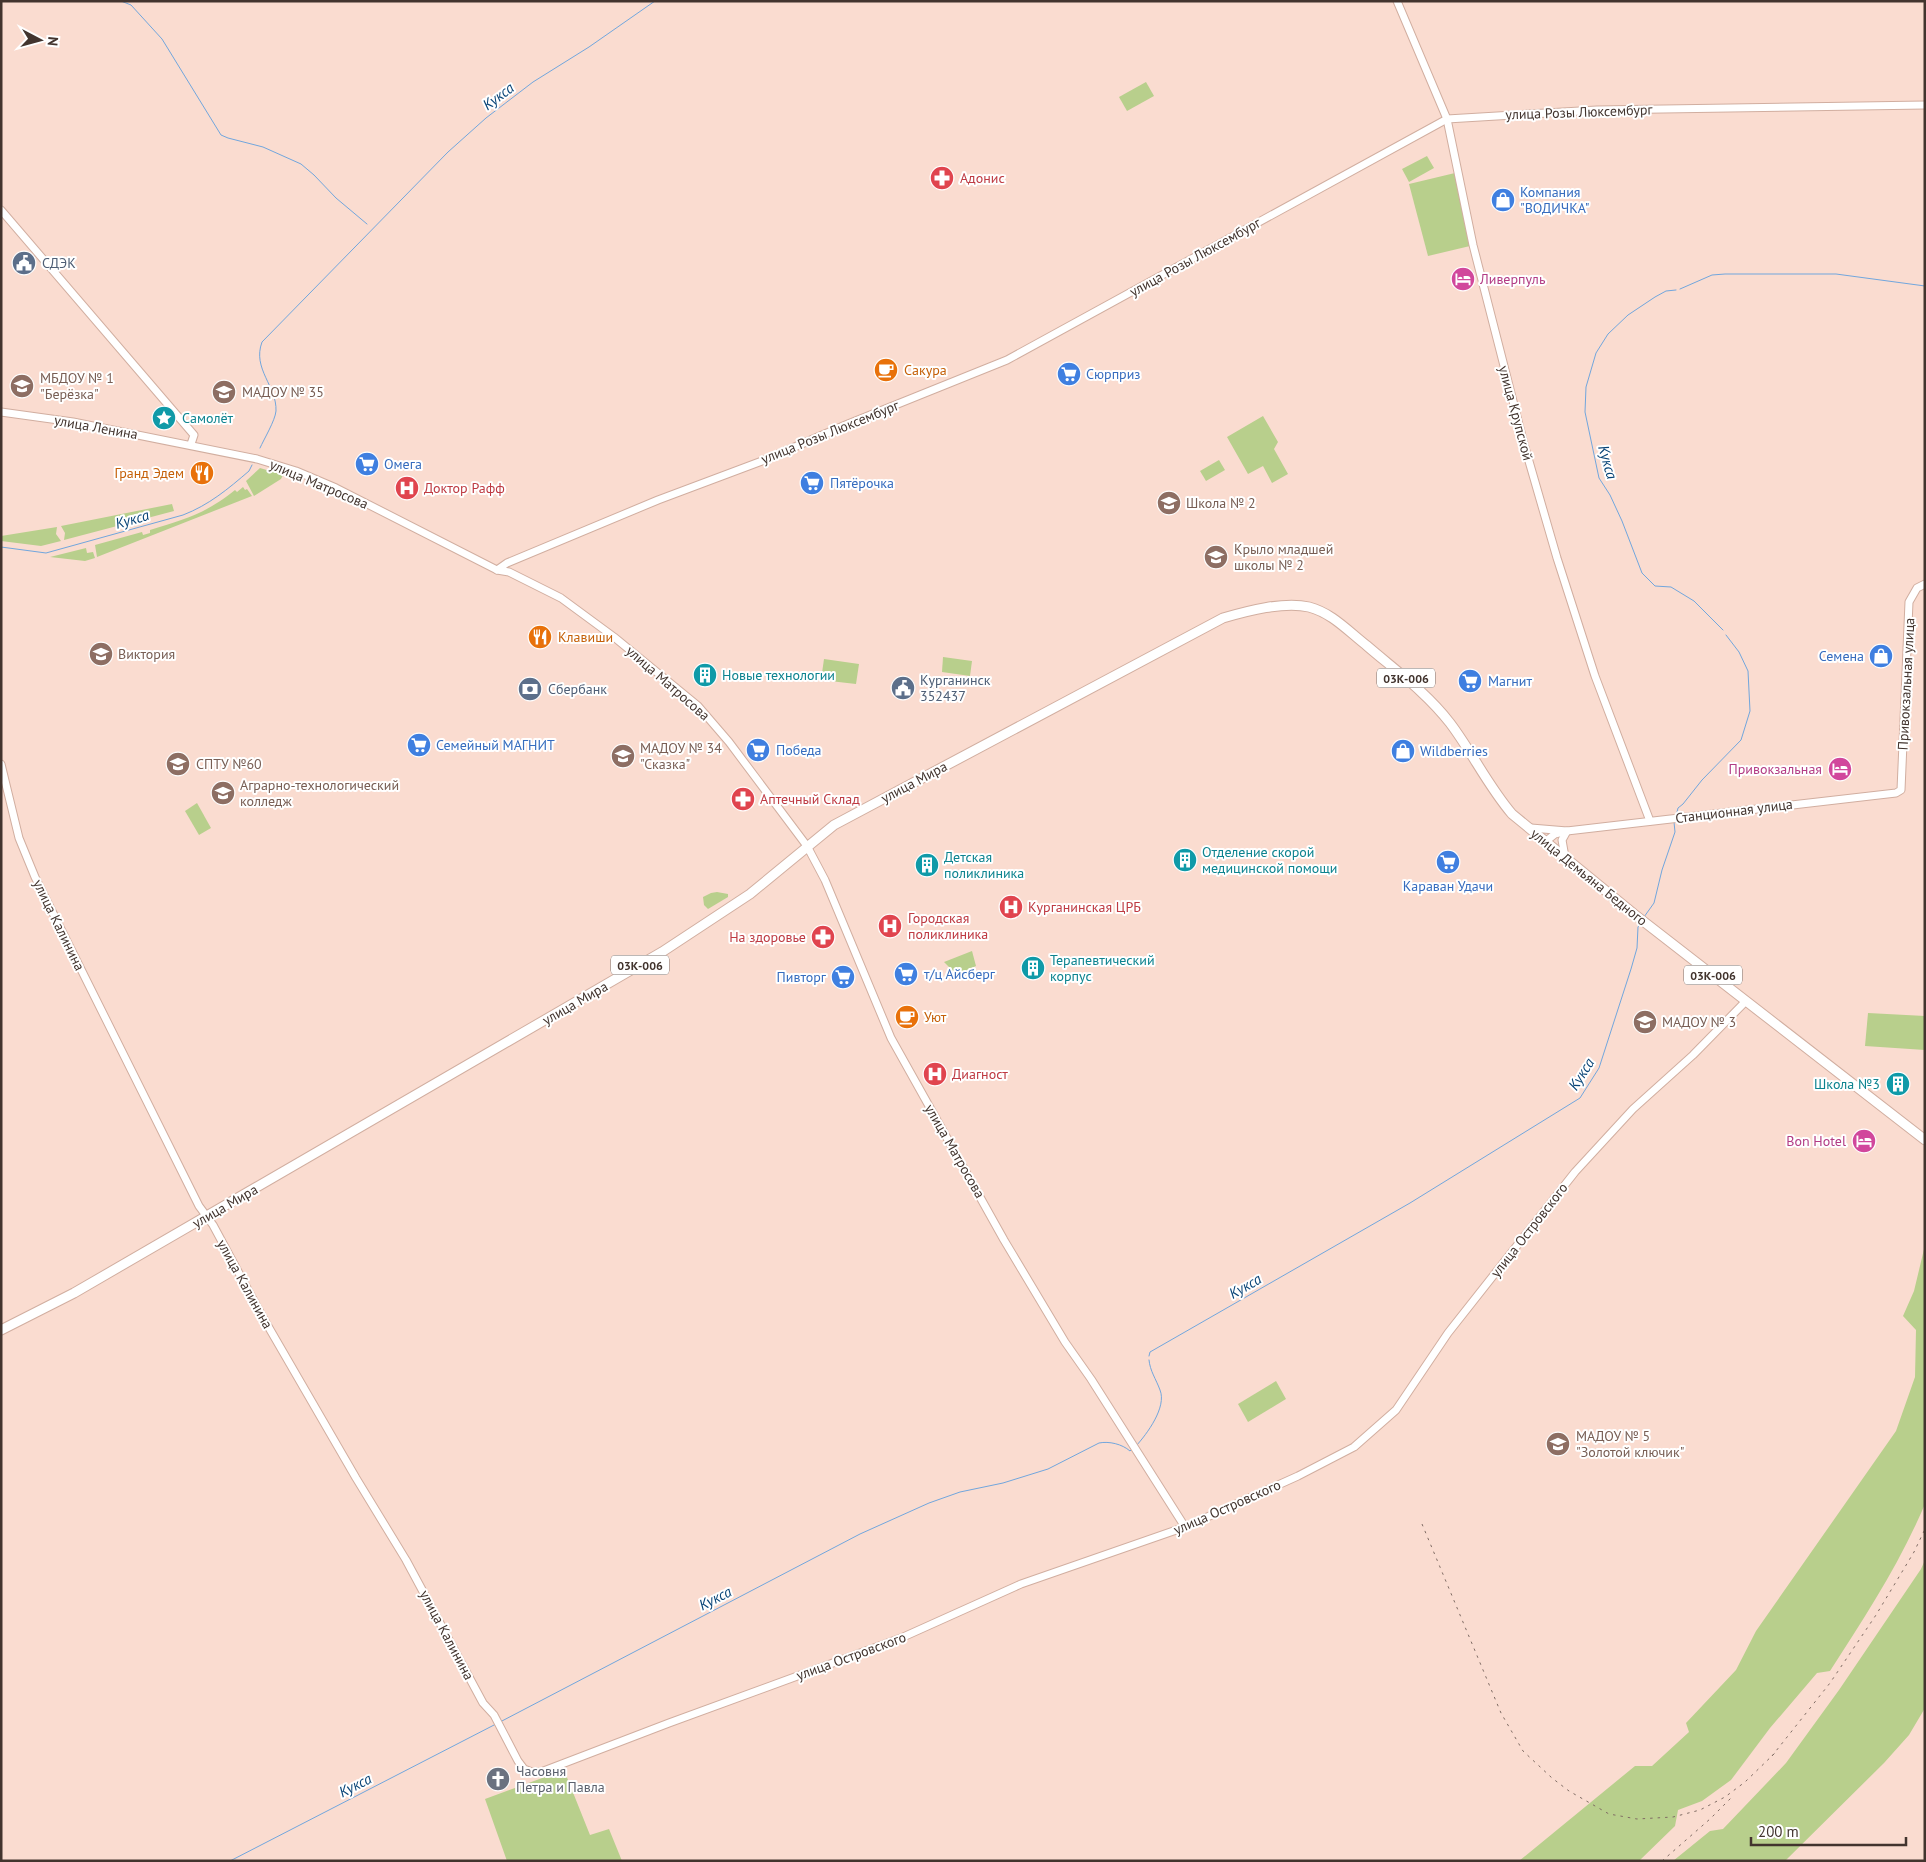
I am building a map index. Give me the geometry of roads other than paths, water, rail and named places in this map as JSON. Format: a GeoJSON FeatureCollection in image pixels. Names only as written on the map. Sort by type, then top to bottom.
{"type":"FeatureCollection","features":[{"type":"Feature","properties":{"kind":"main road","name":"улица Мира"},"geometry":{"type":"LineString","coordinates":[[1,1330],[74,1292],[662,952],[750,894],[834,825],[1223,618],[1250,610],[1277,606]]}},
{"type":"Feature","properties":{"kind":"main road","name":"улица Демьяна Бедного"},"geometry":{"type":"LineString","coordinates":[[1277,606],[1307,607],[1327,615],[1413,683],[1451,725],[1499,799],[1512,814],[1641,920],[1925,1140]]}},
{"type":"Feature","properties":{"kind":"street","name":"улица Крупской"},"geometry":{"type":"LineString","coordinates":[[1397,1],[1447,119],[1502,365],[1529,463],[1557,558],[1596,676],[1650,821]]}},
{"type":"Feature","properties":{"kind":"street","name":"улица Розы Люксембург"},"geometry":{"type":"LineString","coordinates":[[498,570],[507,563],[658,500],[762,461],[1007,360],[1447,119],[1597,110],[1924,106]]}},
{"type":"Feature","properties":{"kind":"street"},"geometry":{"type":"LineString","coordinates":[[1,210],[194,435],[191,444]]}},
{"type":"Feature","properties":{"kind":"street","name":"улица Ленина"},"geometry":{"type":"LineString","coordinates":[[1,412],[73,422],[191,444]]}},
{"type":"Feature","properties":{"kind":"street","name":"улица Матросова"},"geometry":{"type":"LineString","coordinates":[[191,444],[257,458],[296,471],[336,488],[498,570],[509,572],[561,598],[614,637],[698,706],[729,742],[807,846],[825,880],[891,1038],[1004,1240],[1065,1342],[1091,1379],[1185,1527]]}},
{"type":"Feature","properties":{"kind":"street","name":"Привокзальная улица"},"geometry":{"type":"LineString","coordinates":[[1901,790],[1909,602],[1917,588],[1925,584]]}},
{"type":"Feature","properties":{"kind":"street","name":"улица Калинина"},"geometry":{"type":"LineString","coordinates":[[1,764],[19,838],[35,877],[198,1206],[213,1225],[261,1314],[406,1560],[482,1702],[494,1715],[518,1762],[532,1772],[541,1772]]}},
{"type":"Feature","properties":{"kind":"street","name":"Станционная улица"},"geometry":{"type":"LineString","coordinates":[[1544,842],[1555,834],[1567,831],[1896,793],[1901,790]]}},
{"type":"Feature","properties":{"kind":"street","name":"Станционная улица"},"geometry":{"type":"LineString","coordinates":[[1528,827],[1540,830],[1567,831]]}},
{"type":"Feature","properties":{"kind":"street"},"geometry":{"type":"LineString","coordinates":[[1566,859],[1562,840],[1567,831]]}},
{"type":"Feature","properties":{"kind":"street","name":"улица Островского"},"geometry":{"type":"LineString","coordinates":[[541,1772],[901,1638],[1021,1584],[1185,1527],[1336,1458],[1354,1447],[1396,1410],[1448,1333],[1575,1172],[1633,1109],[1693,1055],[1746,1001]]}},
{"type":"Feature","properties":{"kind":"waterway","name":"Кукса"},"geometry":{"type":"LineString","coordinates":[[121,1],[131,5],[162,39],[221,135],[263,147],[301,164],[336,198],[367,224]]}},
{"type":"Feature","properties":{"kind":"waterway","name":"Кукса"},"geometry":{"type":"LineString","coordinates":[[260,448],[272,425],[276,411],[273,393],[260,361],[262,342],[448,152],[486,118],[533,82],[589,47],[655,1]]}},
{"type":"Feature","properties":{"kind":"waterway","name":"Кукса"},"geometry":{"type":"LineString","coordinates":[[1680,289],[1712,275],[1725,274],[1836,274],[1925,286]]}},
{"type":"Feature","properties":{"kind":"waterway","name":"Кукса"},"geometry":{"type":"LineString","coordinates":[[1676,290],[1666,291],[1655,297],[1628,315],[1608,334],[1596,353],[1586,387],[1585,412],[1599,478],[1610,495],[1622,521],[1642,573],[1655,586],[1671,587],[1694,601],[1723,630]]}},
{"type":"Feature","properties":{"kind":"waterway","name":"Кукса"},"geometry":{"type":"LineString","coordinates":[[1,547],[46,553],[183,515],[218,496],[249,471],[252,465]]}},
{"type":"Feature","properties":{"kind":"waterway","name":"Кукса"},"geometry":{"type":"LineString","coordinates":[[1676,816],[1678,808],[1741,740],[1750,711],[1748,671],[1739,652],[1726,635]]}},
{"type":"Feature","properties":{"kind":"waterway","name":"Кукса"},"geometry":{"type":"LineString","coordinates":[[1644,917],[1654,903],[1662,870],[1675,832],[1674,822]]}},
{"type":"Feature","properties":{"kind":"waterway","name":"Кукса"},"geometry":{"type":"LineString","coordinates":[[1149,1356],[1150,1352],[1410,1203],[1580,1098],[1599,1068],[1631,969],[1637,948],[1638,927],[1641,923]]}},
{"type":"Feature","properties":{"kind":"waterway","name":"Кукса"},"geometry":{"type":"LineString","coordinates":[[1136,1446],[1155,1420],[1161,1404],[1160,1390],[1149,1360]]}},
{"type":"Feature","properties":{"kind":"waterway","name":"Кукса"},"geometry":{"type":"LineString","coordinates":[[500,1722],[860,1534],[929,1503],[960,1492],[1003,1483],[1048,1469],[1099,1443],[1107,1442],[1131,1450]]}},
{"type":"Feature","properties":{"kind":"waterway","name":"Кукса"},"geometry":{"type":"LineString","coordinates":[[230,1861],[496,1724]]}},
{"type":"Feature","properties":{"kind":"railway"},"geometry":{"type":"LineString","coordinates":[[1422,1524],[1501,1713],[1523,1751],[1569,1791],[1609,1814],[1637,1819],[1673,1817],[1700,1810],[1725,1797],[1745,1782],[1776,1752]]}},
{"type":"Feature","properties":{"kind":"railway"},"geometry":{"type":"LineString","coordinates":[[1772,1756],[1830,1683],[1876,1615],[1914,1552],[1925,1529]]}},
{"type":"Feature","properties":{"kind":"railway"},"geometry":{"type":"LineString","coordinates":[[1662,1861],[1732,1797]]}},
{"type":"Feature","properties":{"kind":"place","name":"Адонис"},"geometry":{"type":"Point","coordinates":[942,178]}},
{"type":"Feature","properties":{"kind":"place","name":"Компания \"ВОДИЧКА\""},"geometry":{"type":"Point","coordinates":[1503,200]}},
{"type":"Feature","properties":{"kind":"place","name":"СДЭК"},"geometry":{"type":"Point","coordinates":[24,263]}},
{"type":"Feature","properties":{"kind":"place","name":"Ливерпуль"},"geometry":{"type":"Point","coordinates":[1463,279]}},
{"type":"Feature","properties":{"kind":"place","name":"Сакура"},"geometry":{"type":"Point","coordinates":[886,370]}},
{"type":"Feature","properties":{"kind":"place","name":"Сюрприз"},"geometry":{"type":"Point","coordinates":[1069,374]}},
{"type":"Feature","properties":{"kind":"place","name":"МБДОУ № 1 \"Берёзка\""},"geometry":{"type":"Point","coordinates":[22,386]}},
{"type":"Feature","properties":{"kind":"place","name":"МАДОУ № 35"},"geometry":{"type":"Point","coordinates":[224,392]}},
{"type":"Feature","properties":{"kind":"place","name":"Самолёт"},"geometry":{"type":"Point","coordinates":[164,418]}},
{"type":"Feature","properties":{"kind":"place","name":"Омега"},"geometry":{"type":"Point","coordinates":[367,464]}},
{"type":"Feature","properties":{"kind":"place","name":"Гранд Эдем"},"geometry":{"type":"Point","coordinates":[202,473]}},
{"type":"Feature","properties":{"kind":"place","name":"Пятёрочка"},"geometry":{"type":"Point","coordinates":[812,483]}},
{"type":"Feature","properties":{"kind":"place","name":"Доктор Рафф"},"geometry":{"type":"Point","coordinates":[407,488]}},
{"type":"Feature","properties":{"kind":"place","name":"Школа № 2"},"geometry":{"type":"Point","coordinates":[1169,503]}},
{"type":"Feature","properties":{"kind":"place","name":"Крыло младшей школы № 2"},"geometry":{"type":"Point","coordinates":[1216,557]}},
{"type":"Feature","properties":{"kind":"place","name":"Клавиши"},"geometry":{"type":"Point","coordinates":[540,637]}},
{"type":"Feature","properties":{"kind":"place","name":"Виктория"},"geometry":{"type":"Point","coordinates":[101,654]}},
{"type":"Feature","properties":{"kind":"place","name":"Семена"},"geometry":{"type":"Point","coordinates":[1881,656]}},
{"type":"Feature","properties":{"kind":"place","name":"Новые технологии"},"geometry":{"type":"Point","coordinates":[705,675]}},
{"type":"Feature","properties":{"kind":"place","name":"Магнит"},"geometry":{"type":"Point","coordinates":[1470,681]}},
{"type":"Feature","properties":{"kind":"place","name":"Курганинск 352437"},"geometry":{"type":"Point","coordinates":[903,688]}},
{"type":"Feature","properties":{"kind":"place","name":"Сбербанк"},"geometry":{"type":"Point","coordinates":[530,689]}},
{"type":"Feature","properties":{"kind":"place","name":"Семейный МАГНИТ"},"geometry":{"type":"Point","coordinates":[419,745]}},
{"type":"Feature","properties":{"kind":"place","name":"Победа"},"geometry":{"type":"Point","coordinates":[758,750]}},
{"type":"Feature","properties":{"kind":"place","name":"Wildberries"},"geometry":{"type":"Point","coordinates":[1403,751]}},
{"type":"Feature","properties":{"kind":"place","name":"МАДОУ № 34 \"Сказка\""},"geometry":{"type":"Point","coordinates":[623,756]}},
{"type":"Feature","properties":{"kind":"place","name":"СПТУ №60"},"geometry":{"type":"Point","coordinates":[178,764]}},
{"type":"Feature","properties":{"kind":"place","name":"Привокзальная"},"geometry":{"type":"Point","coordinates":[1840,769]}},
{"type":"Feature","properties":{"kind":"place","name":"Аграрно-технологический колледж"},"geometry":{"type":"Point","coordinates":[223,793]}},
{"type":"Feature","properties":{"kind":"place","name":"Аптечный Склад"},"geometry":{"type":"Point","coordinates":[743,799]}},
{"type":"Feature","properties":{"kind":"place","name":"Отделение скорой медицинской помощи"},"geometry":{"type":"Point","coordinates":[1185,860]}},
{"type":"Feature","properties":{"kind":"place","name":"Караван Удачи"},"geometry":{"type":"Point","coordinates":[1448,862]}},
{"type":"Feature","properties":{"kind":"place","name":"Детская поликлиника"},"geometry":{"type":"Point","coordinates":[927,865]}},
{"type":"Feature","properties":{"kind":"place","name":"Курганинская ЦРБ"},"geometry":{"type":"Point","coordinates":[1011,907]}},
{"type":"Feature","properties":{"kind":"place","name":"Городская поликлиника"},"geometry":{"type":"Point","coordinates":[890,926]}},
{"type":"Feature","properties":{"kind":"place","name":"На здоровье"},"geometry":{"type":"Point","coordinates":[823,937]}},
{"type":"Feature","properties":{"kind":"place","name":"Терапевтический корпус"},"geometry":{"type":"Point","coordinates":[1033,968]}},
{"type":"Feature","properties":{"kind":"place","name":"т/ц Айсберг"},"geometry":{"type":"Point","coordinates":[906,974]}},
{"type":"Feature","properties":{"kind":"place","name":"Пивторг"},"geometry":{"type":"Point","coordinates":[843,977]}},
{"type":"Feature","properties":{"kind":"place","name":"Уют"},"geometry":{"type":"Point","coordinates":[907,1017]}},
{"type":"Feature","properties":{"kind":"place","name":"МАДОУ № 3"},"geometry":{"type":"Point","coordinates":[1645,1022]}},
{"type":"Feature","properties":{"kind":"place","name":"Диагност"},"geometry":{"type":"Point","coordinates":[935,1074]}},
{"type":"Feature","properties":{"kind":"place","name":"Школа №3"},"geometry":{"type":"Point","coordinates":[1898,1084]}},
{"type":"Feature","properties":{"kind":"place","name":"Bon Hotel"},"geometry":{"type":"Point","coordinates":[1864,1141]}},
{"type":"Feature","properties":{"kind":"place","name":"МАДОУ № 5 \"Золотой ключик\""},"geometry":{"type":"Point","coordinates":[1558,1444]}},
{"type":"Feature","properties":{"kind":"place","name":"Часовня Петра и Павла"},"geometry":{"type":"Point","coordinates":[498,1779]}}]}
